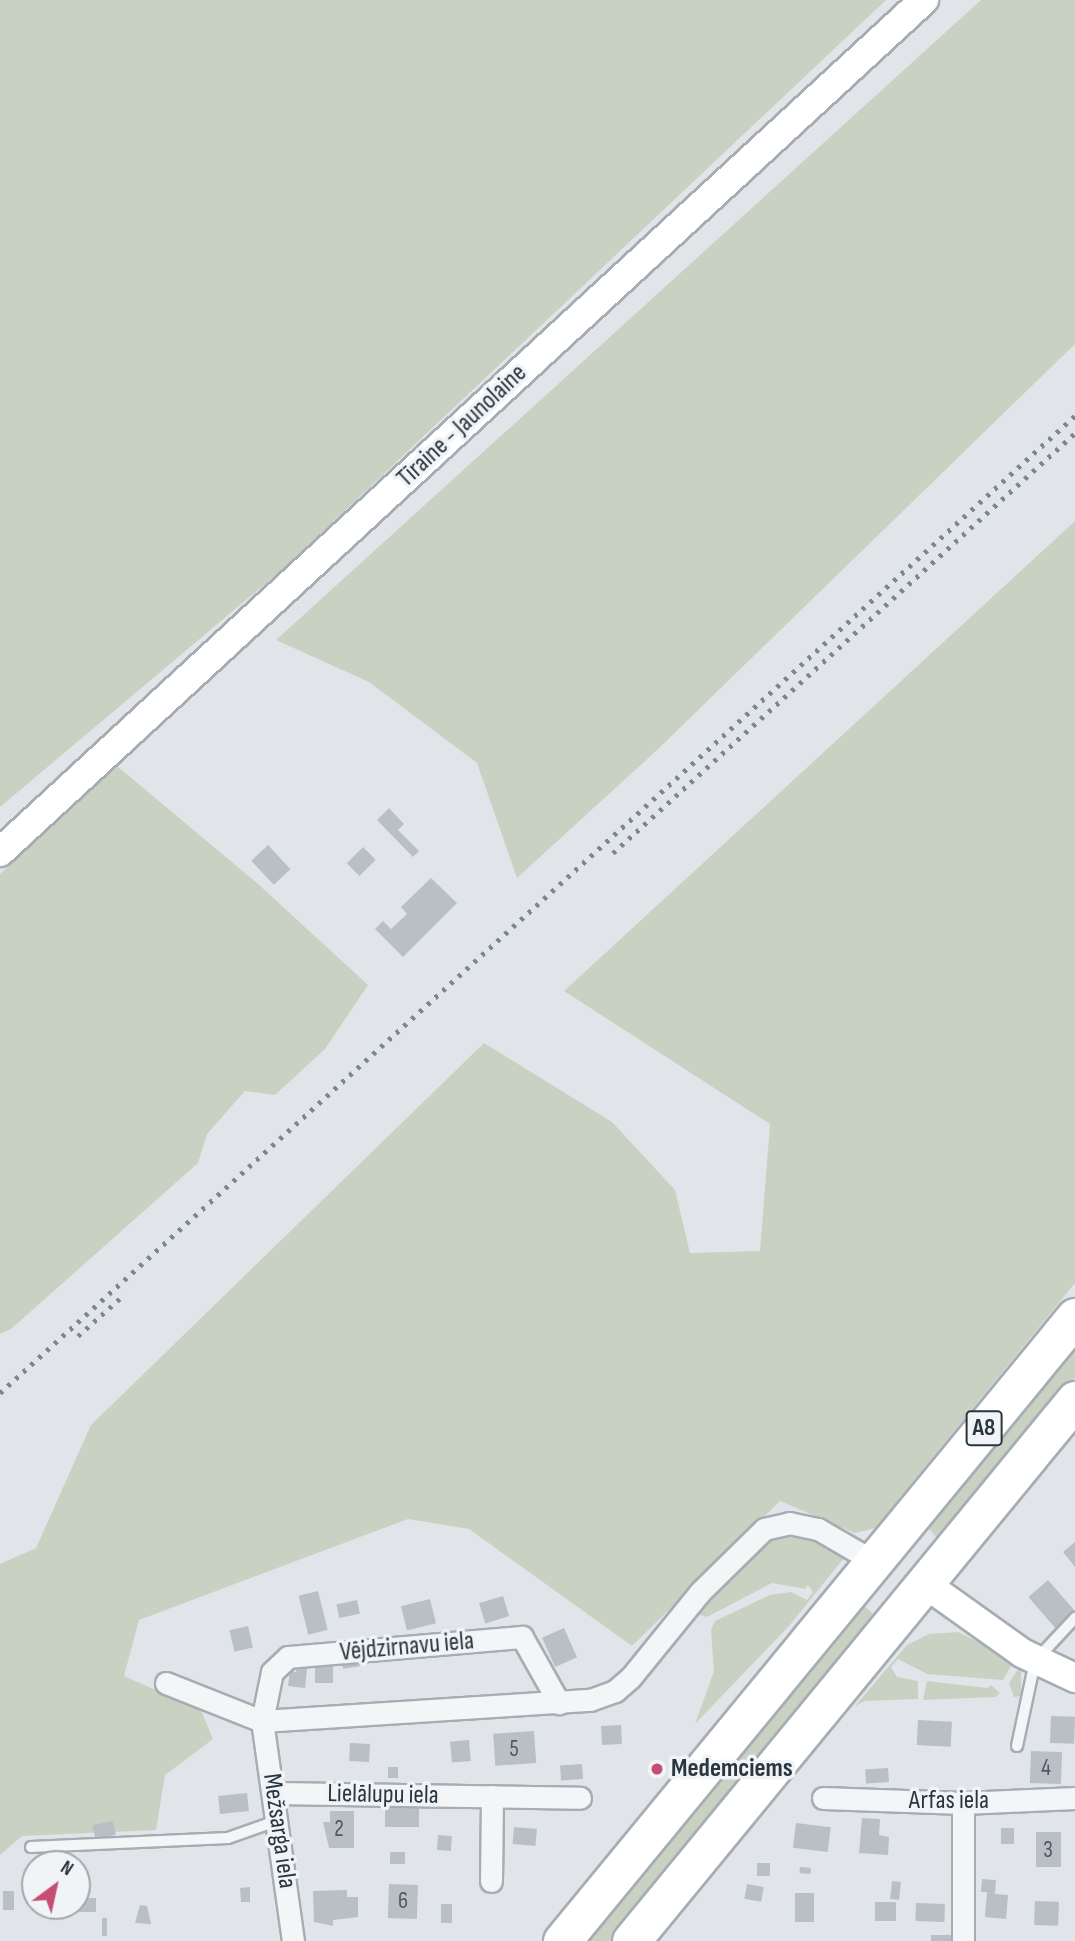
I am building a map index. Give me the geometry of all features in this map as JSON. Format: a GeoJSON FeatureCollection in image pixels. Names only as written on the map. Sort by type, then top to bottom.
{"type":"FeatureCollection","features":[{"type":"Feature","properties":{"kind":"highway","name":"A8"},"geometry":{"type":"LineString","coordinates":[[562,1941],[1075,1317]]}},
{"type":"Feature","properties":{"kind":"highway","name":"A8"},"geometry":{"type":"LineString","coordinates":[[631,1941],[1075,1400]]}},
{"type":"Feature","properties":{"kind":"main road","name":"Tīraine - Jaunolaine"},"geometry":{"type":"LineString","coordinates":[[0,852],[924,0]]}},
{"type":"Feature","properties":{"kind":"main road"},"geometry":{"type":"LineString","coordinates":[[924,1583],[1035,1661],[1075,1678]]}},
{"type":"Feature","properties":{"kind":"street"},"geometry":{"type":"LineString","coordinates":[[166,1684],[262,1721],[559,1703],[615,1691],[677,1625],[700,1592],[764,1529],[789,1523],[818,1529],[873,1562]]}},
{"type":"Feature","properties":{"kind":"street","name":"Vējdzirnavu iela"},"geometry":{"type":"LineString","coordinates":[[262,1721],[272,1672],[288,1657],[522,1637],[559,1703]]}},
{"type":"Feature","properties":{"kind":"street","name":"Mežsarga iela"},"geometry":{"type":"LineString","coordinates":[[262,1721],[279,1819],[293,1941]]}},
{"type":"Feature","properties":{"kind":"street","name":"Lielālupu iela"},"geometry":{"type":"LineString","coordinates":[[275,1793],[580,1798]]}},
{"type":"Feature","properties":{"kind":"street"},"geometry":{"type":"LineString","coordinates":[[491,1881],[492,1796]]}},
{"type":"Feature","properties":{"kind":"street","name":"Arfas iela"},"geometry":{"type":"LineString","coordinates":[[823,1798],[963,1803],[1075,1798]]}},
{"type":"Feature","properties":{"kind":"street"},"geometry":{"type":"LineString","coordinates":[[963,1803],[963,1941]]}},
{"type":"Feature","properties":{"kind":"lane"},"geometry":{"type":"LineString","coordinates":[[1017,1746],[1035,1661],[1075,1618]]}},
{"type":"Feature","properties":{"kind":"lane"},"geometry":{"type":"LineString","coordinates":[[31,1847],[228,1838],[279,1819]]}},
{"type":"Feature","properties":{"kind":"green space"},"geometry":{"type":"Polygon","coordinates":[[[0,0],[886,0],[284,568],[0,807],[0,0]]]}},
{"type":"Feature","properties":{"kind":"green space"},"geometry":{"type":"Polygon","coordinates":[[[981,0],[1075,0],[1075,344],[656,751],[517,878],[477,763],[369,682],[276,640],[981,0]]]}},
{"type":"Feature","properties":{"kind":"green space"},"geometry":{"type":"Polygon","coordinates":[[[1075,521],[1075,1283],[875,1528],[855,1533],[780,1501],[632,1646],[469,1529],[408,1519],[139,1620],[124,1676],[201,1710],[213,1739],[165,1775],[156,1830],[22,1836],[0,1855],[0,1564],[36,1548],[91,1425],[484,1043],[612,1122],[675,1190],[690,1253],[760,1251],[770,1124],[564,991],[1075,521]]]}},
{"type":"Feature","properties":{"kind":"green space"},"geometry":{"type":"Polygon","coordinates":[[[117,766],[257,883],[368,985],[325,1049],[275,1095],[245,1091],[207,1134],[198,1163],[11,1329],[0,1334],[0,874],[117,766]]]}},
{"type":"Feature","properties":{"kind":"green space"},"geometry":{"type":"Polygon","coordinates":[[[1075,1340],[1075,1378],[945,1537],[937,1538],[925,1524],[1075,1340]]]}},
{"type":"Feature","properties":{"kind":"green space"},"geometry":{"type":"Polygon","coordinates":[[[799,1534],[822,1540],[844,1558],[789,1626],[695,1724],[714,1671],[711,1630],[715,1621],[770,1595],[791,1592],[807,1600],[813,1592],[808,1585],[805,1589],[772,1583],[707,1617],[694,1613],[753,1549],[770,1538],[799,1534]]]}},
{"type":"Feature","properties":{"kind":"green space"},"geometry":{"type":"Polygon","coordinates":[[[861,1603],[878,1618],[790,1726],[612,1941],[583,1941],[861,1603]]]}},
{"type":"Feature","properties":{"kind":"green space"},"geometry":{"type":"Polygon","coordinates":[[[958,1632],[1015,1659],[1003,1680],[927,1674],[898,1659],[891,1667],[897,1677],[918,1681],[918,1699],[865,1701],[855,1706],[907,1645],[929,1634],[958,1632]]]}},
{"type":"Feature","properties":{"kind":"green space"},"geometry":{"type":"Polygon","coordinates":[[[1021,1665],[1021,1696],[1014,1697],[1009,1683],[1021,1665]]]}},
{"type":"Feature","properties":{"kind":"green space"},"geometry":{"type":"Polygon","coordinates":[[[927,1681],[987,1688],[991,1685],[1000,1693],[996,1697],[923,1700],[927,1681]]]}},
{"type":"Feature","properties":{"kind":"building"},"geometry":{"type":"Polygon","coordinates":[[[389,808],[404,824],[398,830],[419,851],[413,857],[377,820],[389,808]]]}},
{"type":"Feature","properties":{"kind":"building"},"geometry":{"type":"Polygon","coordinates":[[[268,845],[291,869],[274,885],[251,861],[268,845]]]}},
{"type":"Feature","properties":{"kind":"building"},"geometry":{"type":"Polygon","coordinates":[[[363,847],[376,860],[359,876],[347,863],[363,847]]]}},
{"type":"Feature","properties":{"kind":"building"},"geometry":{"type":"Polygon","coordinates":[[[431,878],[457,903],[403,957],[375,929],[383,921],[391,929],[407,914],[401,907],[431,878]]]}},
{"type":"Feature","properties":{"kind":"building"},"geometry":{"type":"Polygon","coordinates":[[[1075,1542],[1075,1567],[1063,1552],[1075,1542]]]}},
{"type":"Feature","properties":{"kind":"building"},"geometry":{"type":"Polygon","coordinates":[[[1048,1580],[1075,1611],[1055,1628],[1028,1597],[1048,1580]]]}},
{"type":"Feature","properties":{"kind":"building"},"geometry":{"type":"Polygon","coordinates":[[[318,1591],[328,1630],[308,1635],[299,1596],[318,1591]]]}},
{"type":"Feature","properties":{"kind":"building"},"geometry":{"type":"Polygon","coordinates":[[[503,1596],[509,1616],[485,1623],[479,1603],[503,1596]]]}},
{"type":"Feature","properties":{"kind":"building"},"geometry":{"type":"Polygon","coordinates":[[[430,1599],[436,1623],[407,1631],[401,1606],[430,1599]]]}},
{"type":"Feature","properties":{"kind":"building"},"geometry":{"type":"Polygon","coordinates":[[[357,1600],[360,1614],[339,1618],[336,1604],[357,1600]]]}},
{"type":"Feature","properties":{"kind":"building"},"geometry":{"type":"Polygon","coordinates":[[[248,1626],[253,1647],[234,1652],[229,1630],[248,1626]]]}},
{"type":"Feature","properties":{"kind":"building"},"geometry":{"type":"Polygon","coordinates":[[[564,1628],[577,1657],[555,1667],[542,1638],[564,1628]]]}},
{"type":"Feature","properties":{"kind":"building"},"geometry":{"type":"Polygon","coordinates":[[[360,1660],[361,1666],[343,1669],[342,1663],[360,1660]]]}},
{"type":"Feature","properties":{"kind":"building"},"geometry":{"type":"Polygon","coordinates":[[[315,1663],[333,1663],[333,1683],[315,1683],[315,1663]]]}},
{"type":"Feature","properties":{"kind":"building"},"geometry":{"type":"Polygon","coordinates":[[[297,1667],[307,1669],[305,1688],[288,1686],[290,1671],[296,1672],[297,1667]]]}},
{"type":"Feature","properties":{"kind":"building"},"geometry":{"type":"Polygon","coordinates":[[[1051,1716],[1075,1717],[1074,1744],[1050,1743],[1051,1716]]]}},
{"type":"Feature","properties":{"kind":"building"},"geometry":{"type":"Polygon","coordinates":[[[918,1720],[952,1722],[951,1747],[917,1745],[918,1720]]]}},
{"type":"Feature","properties":{"kind":"building"},"geometry":{"type":"Polygon","coordinates":[[[621,1725],[622,1744],[602,1745],[601,1726],[621,1725]]]}},
{"type":"Feature","properties":{"kind":"building"},"geometry":{"type":"Polygon","coordinates":[[[534,1731],[536,1763],[495,1766],[493,1734],[534,1731]]]}},
{"type":"Feature","properties":{"kind":"building"},"geometry":{"type":"Polygon","coordinates":[[[469,1740],[471,1761],[452,1763],[450,1742],[469,1740]]]}},
{"type":"Feature","properties":{"kind":"building"},"geometry":{"type":"Polygon","coordinates":[[[350,1743],[370,1744],[369,1762],[349,1761],[350,1743]]]}},
{"type":"Feature","properties":{"kind":"building"},"geometry":{"type":"Polygon","coordinates":[[[1031,1751],[1062,1752],[1061,1784],[1030,1783],[1031,1751]]]}},
{"type":"Feature","properties":{"kind":"building"},"geometry":{"type":"Polygon","coordinates":[[[582,1764],[583,1779],[561,1780],[560,1766],[582,1764]]]}},
{"type":"Feature","properties":{"kind":"building"},"geometry":{"type":"Polygon","coordinates":[[[388,1767],[398,1767],[398,1778],[388,1778],[388,1767]]]}},
{"type":"Feature","properties":{"kind":"building"},"geometry":{"type":"Polygon","coordinates":[[[888,1768],[889,1782],[866,1784],[865,1770],[888,1768]]]}},
{"type":"Feature","properties":{"kind":"building"},"geometry":{"type":"Polygon","coordinates":[[[247,1793],[249,1811],[220,1814],[218,1796],[247,1793]]]}},
{"type":"Feature","properties":{"kind":"building"},"geometry":{"type":"Polygon","coordinates":[[[385,1808],[419,1808],[419,1827],[385,1827],[385,1808]]]}},
{"type":"Feature","properties":{"kind":"building"},"geometry":{"type":"Polygon","coordinates":[[[330,1811],[354,1811],[354,1848],[329,1848],[323,1822],[330,1822],[330,1811]]]}},
{"type":"Feature","properties":{"kind":"building"},"geometry":{"type":"Polygon","coordinates":[[[862,1818],[880,1819],[879,1835],[889,1837],[888,1855],[859,1853],[862,1818]]]}},
{"type":"Feature","properties":{"kind":"building"},"geometry":{"type":"Polygon","coordinates":[[[113,1821],[116,1835],[95,1839],[92,1825],[113,1821]]]}},
{"type":"Feature","properties":{"kind":"building"},"geometry":{"type":"Polygon","coordinates":[[[796,1823],[831,1827],[828,1852],[793,1848],[796,1823]]]}},
{"type":"Feature","properties":{"kind":"building"},"geometry":{"type":"Polygon","coordinates":[[[514,1827],[537,1829],[535,1846],[513,1844],[514,1827]]]}},
{"type":"Feature","properties":{"kind":"building"},"geometry":{"type":"Polygon","coordinates":[[[1001,1828],[1014,1828],[1014,1844],[1001,1844],[1001,1828]]]}},
{"type":"Feature","properties":{"kind":"building"},"geometry":{"type":"Polygon","coordinates":[[[1036,1832],[1061,1832],[1061,1867],[1036,1867],[1036,1832]]]}},
{"type":"Feature","properties":{"kind":"building"},"geometry":{"type":"Polygon","coordinates":[[[438,1835],[452,1836],[451,1851],[437,1850],[438,1835]]]}},
{"type":"Feature","properties":{"kind":"building"},"geometry":{"type":"Polygon","coordinates":[[[390,1852],[405,1852],[405,1864],[390,1864],[390,1852]]]}},
{"type":"Feature","properties":{"kind":"building"},"geometry":{"type":"Polygon","coordinates":[[[757,1863],[770,1863],[770,1876],[757,1876],[757,1863]]]}},
{"type":"Feature","properties":{"kind":"building"},"geometry":{"type":"Polygon","coordinates":[[[800,1867],[811,1868],[810,1874],[799,1873],[800,1867]]]}},
{"type":"Feature","properties":{"kind":"building"},"geometry":{"type":"Polygon","coordinates":[[[982,1879],[996,1880],[995,1894],[1008,1895],[1006,1919],[985,1917],[987,1892],[981,1892],[982,1879]]]}},
{"type":"Feature","properties":{"kind":"building"},"geometry":{"type":"Polygon","coordinates":[[[892,1881],[901,1882],[899,1900],[890,1899],[892,1881]]]}},
{"type":"Feature","properties":{"kind":"building"},"geometry":{"type":"Polygon","coordinates":[[[389,1884],[418,1885],[417,1919],[388,1918],[389,1884]]]}},
{"type":"Feature","properties":{"kind":"building"},"geometry":{"type":"Polygon","coordinates":[[[747,1884],[764,1887],[761,1902],[744,1899],[747,1884]]]}},
{"type":"Feature","properties":{"kind":"building"},"geometry":{"type":"Polygon","coordinates":[[[250,1887],[250,1902],[241,1902],[240,1888],[250,1887]]]}},
{"type":"Feature","properties":{"kind":"building"},"geometry":{"type":"Polygon","coordinates":[[[347,1890],[347,1897],[358,1897],[358,1917],[333,1920],[333,1926],[314,1922],[313,1891],[347,1890]]]}},
{"type":"Feature","properties":{"kind":"building"},"geometry":{"type":"Polygon","coordinates":[[[3,1891],[14,1891],[14,1910],[3,1910],[3,1891]]]}},
{"type":"Feature","properties":{"kind":"building"},"geometry":{"type":"Polygon","coordinates":[[[795,1893],[814,1893],[814,1922],[795,1922],[795,1893]]]}},
{"type":"Feature","properties":{"kind":"building"},"geometry":{"type":"Polygon","coordinates":[[[91,1898],[96,1898],[96,1912],[91,1912],[91,1898]]]}},
{"type":"Feature","properties":{"kind":"building"},"geometry":{"type":"Polygon","coordinates":[[[1035,1901],[1059,1902],[1058,1926],[1034,1925],[1035,1901]]]}},
{"type":"Feature","properties":{"kind":"building"},"geometry":{"type":"Polygon","coordinates":[[[875,1902],[896,1902],[896,1921],[875,1921],[875,1902]]]}},
{"type":"Feature","properties":{"kind":"building"},"geometry":{"type":"Polygon","coordinates":[[[916,1903],[945,1904],[944,1922],[915,1921],[916,1903]]]}},
{"type":"Feature","properties":{"kind":"building"},"geometry":{"type":"Polygon","coordinates":[[[441,1904],[452,1904],[452,1923],[441,1923],[441,1904]]]}},
{"type":"Feature","properties":{"kind":"building"},"geometry":{"type":"Polygon","coordinates":[[[140,1905],[147,1906],[151,1924],[135,1923],[140,1905]]]}},
{"type":"Feature","properties":{"kind":"building"},"geometry":{"type":"Polygon","coordinates":[[[102,1918],[107,1918],[107,1936],[102,1936],[102,1918]]]}},
{"type":"Feature","properties":{"kind":"building"},"geometry":{"type":"Polygon","coordinates":[[[931,1935],[951,1935],[951,1941],[931,1941],[931,1935]]]}},
{"type":"Feature","properties":{"kind":"railway"},"geometry":{"type":"LineString","coordinates":[[0,1393],[1075,416]]}},
{"type":"Feature","properties":{"kind":"railway"},"geometry":{"type":"LineString","coordinates":[[613,853],[1075,433]]}},
{"type":"Feature","properties":{"kind":"railway"},"geometry":{"type":"LineString","coordinates":[[78,1336],[125,1294]]}},
{"type":"Feature","properties":{"kind":"place","name":"Medemciems"},"geometry":{"type":"Point","coordinates":[657,1769]}}]}
